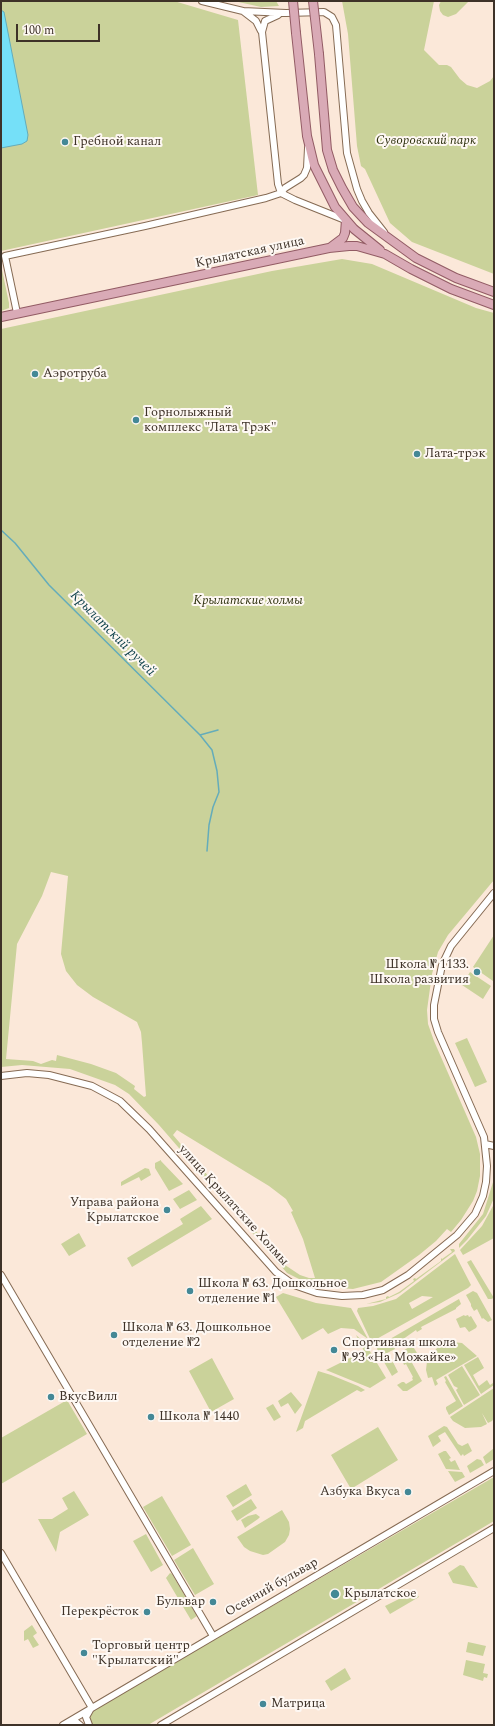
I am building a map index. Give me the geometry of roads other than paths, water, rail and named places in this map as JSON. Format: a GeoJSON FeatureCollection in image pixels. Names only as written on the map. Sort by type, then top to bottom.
{"type":"FeatureCollection","features":[{"type":"Feature","properties":{"kind":"main road"},"geometry":{"type":"LineString","coordinates":[[293,1],[308,145],[314,165],[335,207],[364,238],[385,254]]}},
{"type":"Feature","properties":{"kind":"main road"},"geometry":{"type":"LineString","coordinates":[[313,1],[327,144],[333,170],[353,208],[368,223],[416,258],[456,278],[494,292]]}},
{"type":"Feature","properties":{"kind":"main road"},"geometry":{"type":"LineString","coordinates":[[329,248],[343,238],[346,220]]}},
{"type":"Feature","properties":{"kind":"main road","name":"Крылатская улица"},"geometry":{"type":"LineString","coordinates":[[1,317],[329,248],[357,246],[385,254],[451,289],[494,305]]}},
{"type":"Feature","properties":{"kind":"street"},"geometry":{"type":"LineString","coordinates":[[202,1],[243,11],[286,13],[324,12],[332,17],[336,25],[347,153],[357,189],[368,213],[394,243]]}},
{"type":"Feature","properties":{"kind":"street"},"geometry":{"type":"LineString","coordinates":[[243,11],[256,21],[262,32]]}},
{"type":"Feature","properties":{"kind":"street"},"geometry":{"type":"LineString","coordinates":[[286,13],[265,21],[262,32],[278,184],[281,193],[346,220]]}},
{"type":"Feature","properties":{"kind":"street"},"geometry":{"type":"LineString","coordinates":[[17,313],[5,256],[266,198],[281,193],[285,188],[304,175],[308,145]]}},
{"type":"Feature","properties":{"kind":"street","name":"улица Крылатские Холмы"},"geometry":{"type":"LineString","coordinates":[[1,1076],[27,1073],[49,1075],[92,1086],[113,1096],[128,1108],[149,1130],[276,1272],[294,1285],[317,1293],[342,1296],[363,1295],[383,1290],[400,1281],[446,1245],[462,1230],[478,1208],[486,1182],[487,1161],[482,1131],[438,1032],[434,1005],[442,966],[451,946],[494,893]]}},
{"type":"Feature","properties":{"kind":"street"},"geometry":{"type":"LineString","coordinates":[[485,1144],[494,1146]]}},
{"type":"Feature","properties":{"kind":"street"},"geometry":{"type":"LineString","coordinates":[[486,1182],[494,1171]]}},
{"type":"Feature","properties":{"kind":"street"},"geometry":{"type":"LineString","coordinates":[[1,1275],[213,1636]]}},
{"type":"Feature","properties":{"kind":"street","name":"Осенний бульвар"},"geometry":{"type":"LineString","coordinates":[[64,1724],[494,1471]]}},
{"type":"Feature","properties":{"kind":"street"},"geometry":{"type":"LineString","coordinates":[[161,1725],[494,1528]]}},
{"type":"Feature","properties":{"kind":"street"},"geometry":{"type":"LineString","coordinates":[[1,1553],[91,1708],[86,1716],[89,1725]]}},
{"type":"Feature","properties":{"kind":"street"},"geometry":{"type":"LineString","coordinates":[[64,1724],[75,1721],[80,1725]]}},
{"type":"Feature","properties":{"kind":"water"},"geometry":{"type":"Polygon","coordinates":[[[1,10],[4,12],[28,135],[27,141],[22,144],[1,148],[1,10]]]}},
{"type":"Feature","properties":{"kind":"waterway","name":"Крылатский ручей"},"geometry":{"type":"LineString","coordinates":[[1,530],[15,543],[49,585],[200,735],[218,730]]}},
{"type":"Feature","properties":{"kind":"waterway"},"geometry":{"type":"LineString","coordinates":[[200,735],[212,750],[217,771],[219,792],[213,807],[209,825],[207,851]]}},
{"type":"Feature","properties":{"kind":"place","name":"Гребной канал"},"geometry":{"type":"Point","coordinates":[65,142]}},
{"type":"Feature","properties":{"kind":"place","name":"Аэротруба"},"geometry":{"type":"Point","coordinates":[35,374]}},
{"type":"Feature","properties":{"kind":"place","name":"Горнолыжный комплекс \"Лата Трэк\""},"geometry":{"type":"Point","coordinates":[136,420]}},
{"type":"Feature","properties":{"kind":"place","name":"Лата-трэк"},"geometry":{"type":"Point","coordinates":[417,454]}},
{"type":"Feature","properties":{"kind":"place","name":"Школа № 1133. Школа развития"},"geometry":{"type":"Point","coordinates":[477,972]}},
{"type":"Feature","properties":{"kind":"place","name":"Управа района Крылатское"},"geometry":{"type":"Point","coordinates":[167,1210]}},
{"type":"Feature","properties":{"kind":"place","name":"Школа № 63. Дошкольное отделение №1"},"geometry":{"type":"Point","coordinates":[190,1291]}},
{"type":"Feature","properties":{"kind":"place","name":"Школа № 63. Дошкольное отделение №2"},"geometry":{"type":"Point","coordinates":[114,1335]}},
{"type":"Feature","properties":{"kind":"place","name":"Спортивная школа № 93 «На Можайке»"},"geometry":{"type":"Point","coordinates":[334,1350]}},
{"type":"Feature","properties":{"kind":"place","name":"ВкусВилл"},"geometry":{"type":"Point","coordinates":[51,1397]}},
{"type":"Feature","properties":{"kind":"place","name":"Школа № 1440"},"geometry":{"type":"Point","coordinates":[151,1417]}},
{"type":"Feature","properties":{"kind":"place","name":"Азбука Вкуса"},"geometry":{"type":"Point","coordinates":[408,1492]}},
{"type":"Feature","properties":{"kind":"place","name":"Крылатское"},"geometry":{"type":"Point","coordinates":[335,1594]}},
{"type":"Feature","properties":{"kind":"place","name":"Бульвар"},"geometry":{"type":"Point","coordinates":[213,1602]}},
{"type":"Feature","properties":{"kind":"place","name":"Перекрёсток"},"geometry":{"type":"Point","coordinates":[147,1612]}},
{"type":"Feature","properties":{"kind":"place","name":"Торговый центр \"Крылатский\""},"geometry":{"type":"Point","coordinates":[84,1653]}},
{"type":"Feature","properties":{"kind":"place","name":"Матрица"},"geometry":{"type":"Point","coordinates":[263,1704]}},
{"type":"Feature","properties":{"kind":"park label","name":"Суворовский парк"},"geometry":{"type":"Point","coordinates":[426,141]}},
{"type":"Feature","properties":{"kind":"park label","name":"Крылатские холмы"},"geometry":{"type":"Point","coordinates":[248,601]}}]}
